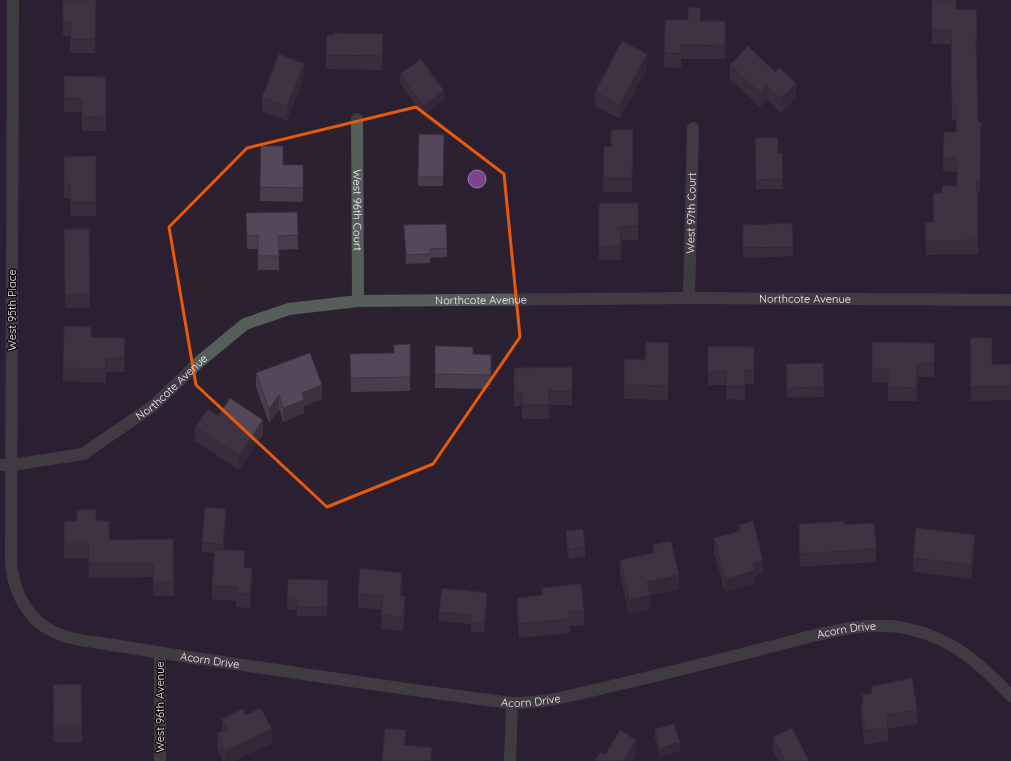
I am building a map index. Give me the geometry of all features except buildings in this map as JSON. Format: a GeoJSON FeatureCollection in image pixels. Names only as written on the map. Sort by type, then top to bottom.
{"type":"FeatureCollection","features":[{"type":"Feature","properties":{"kind":"street","name":"West 95th Place"},"geometry":{"type":"LineString","coordinates":[[13,0],[6,465],[13,579],[17,593],[24,606],[31,614]]}},
{"type":"Feature","properties":{"kind":"street","name":"West 96th Court"},"geometry":{"type":"LineString","coordinates":[[357,119],[358,301]]}},
{"type":"Feature","properties":{"kind":"street","name":"West 97th Court"},"geometry":{"type":"LineString","coordinates":[[689,298],[693,128]]}},
{"type":"Feature","properties":{"kind":"street","name":"Northcote Avenue"},"geometry":{"type":"LineString","coordinates":[[6,465],[83,454],[153,406],[199,362],[245,324],[289,309],[358,301],[689,298],[1011,300]]}},
{"type":"Feature","properties":{"kind":"street","name":"Acorn Drive"},"geometry":{"type":"LineString","coordinates":[[31,614],[50,631],[62,636],[160,653],[512,703],[538,702],[572,696],[820,634],[871,626],[890,626],[909,629],[945,642],[974,660],[1011,696]]}},
{"type":"Feature","properties":{"kind":"street","name":"West 96th Avenue"},"geometry":{"type":"LineString","coordinates":[[160,653],[160,761]]}},
{"type":"Feature","properties":{"kind":"street"},"geometry":{"type":"LineString","coordinates":[[510,761],[512,703]]}},
{"type":"Feature","properties":{"kind":"highlighted area"},"geometry":{"type":"Polygon","coordinates":[[[416,107],[504,174],[520,337],[433,464],[327,507],[196,385],[169,227],[247,148],[416,107]]]}},
{"type":"Feature","properties":{"kind":"shaded area"},"geometry":{"type":"Polygon","coordinates":[[[477,170],[483,173],[486,179],[483,185],[477,188],[471,185],[468,179],[471,173],[477,170]]]}}]}
